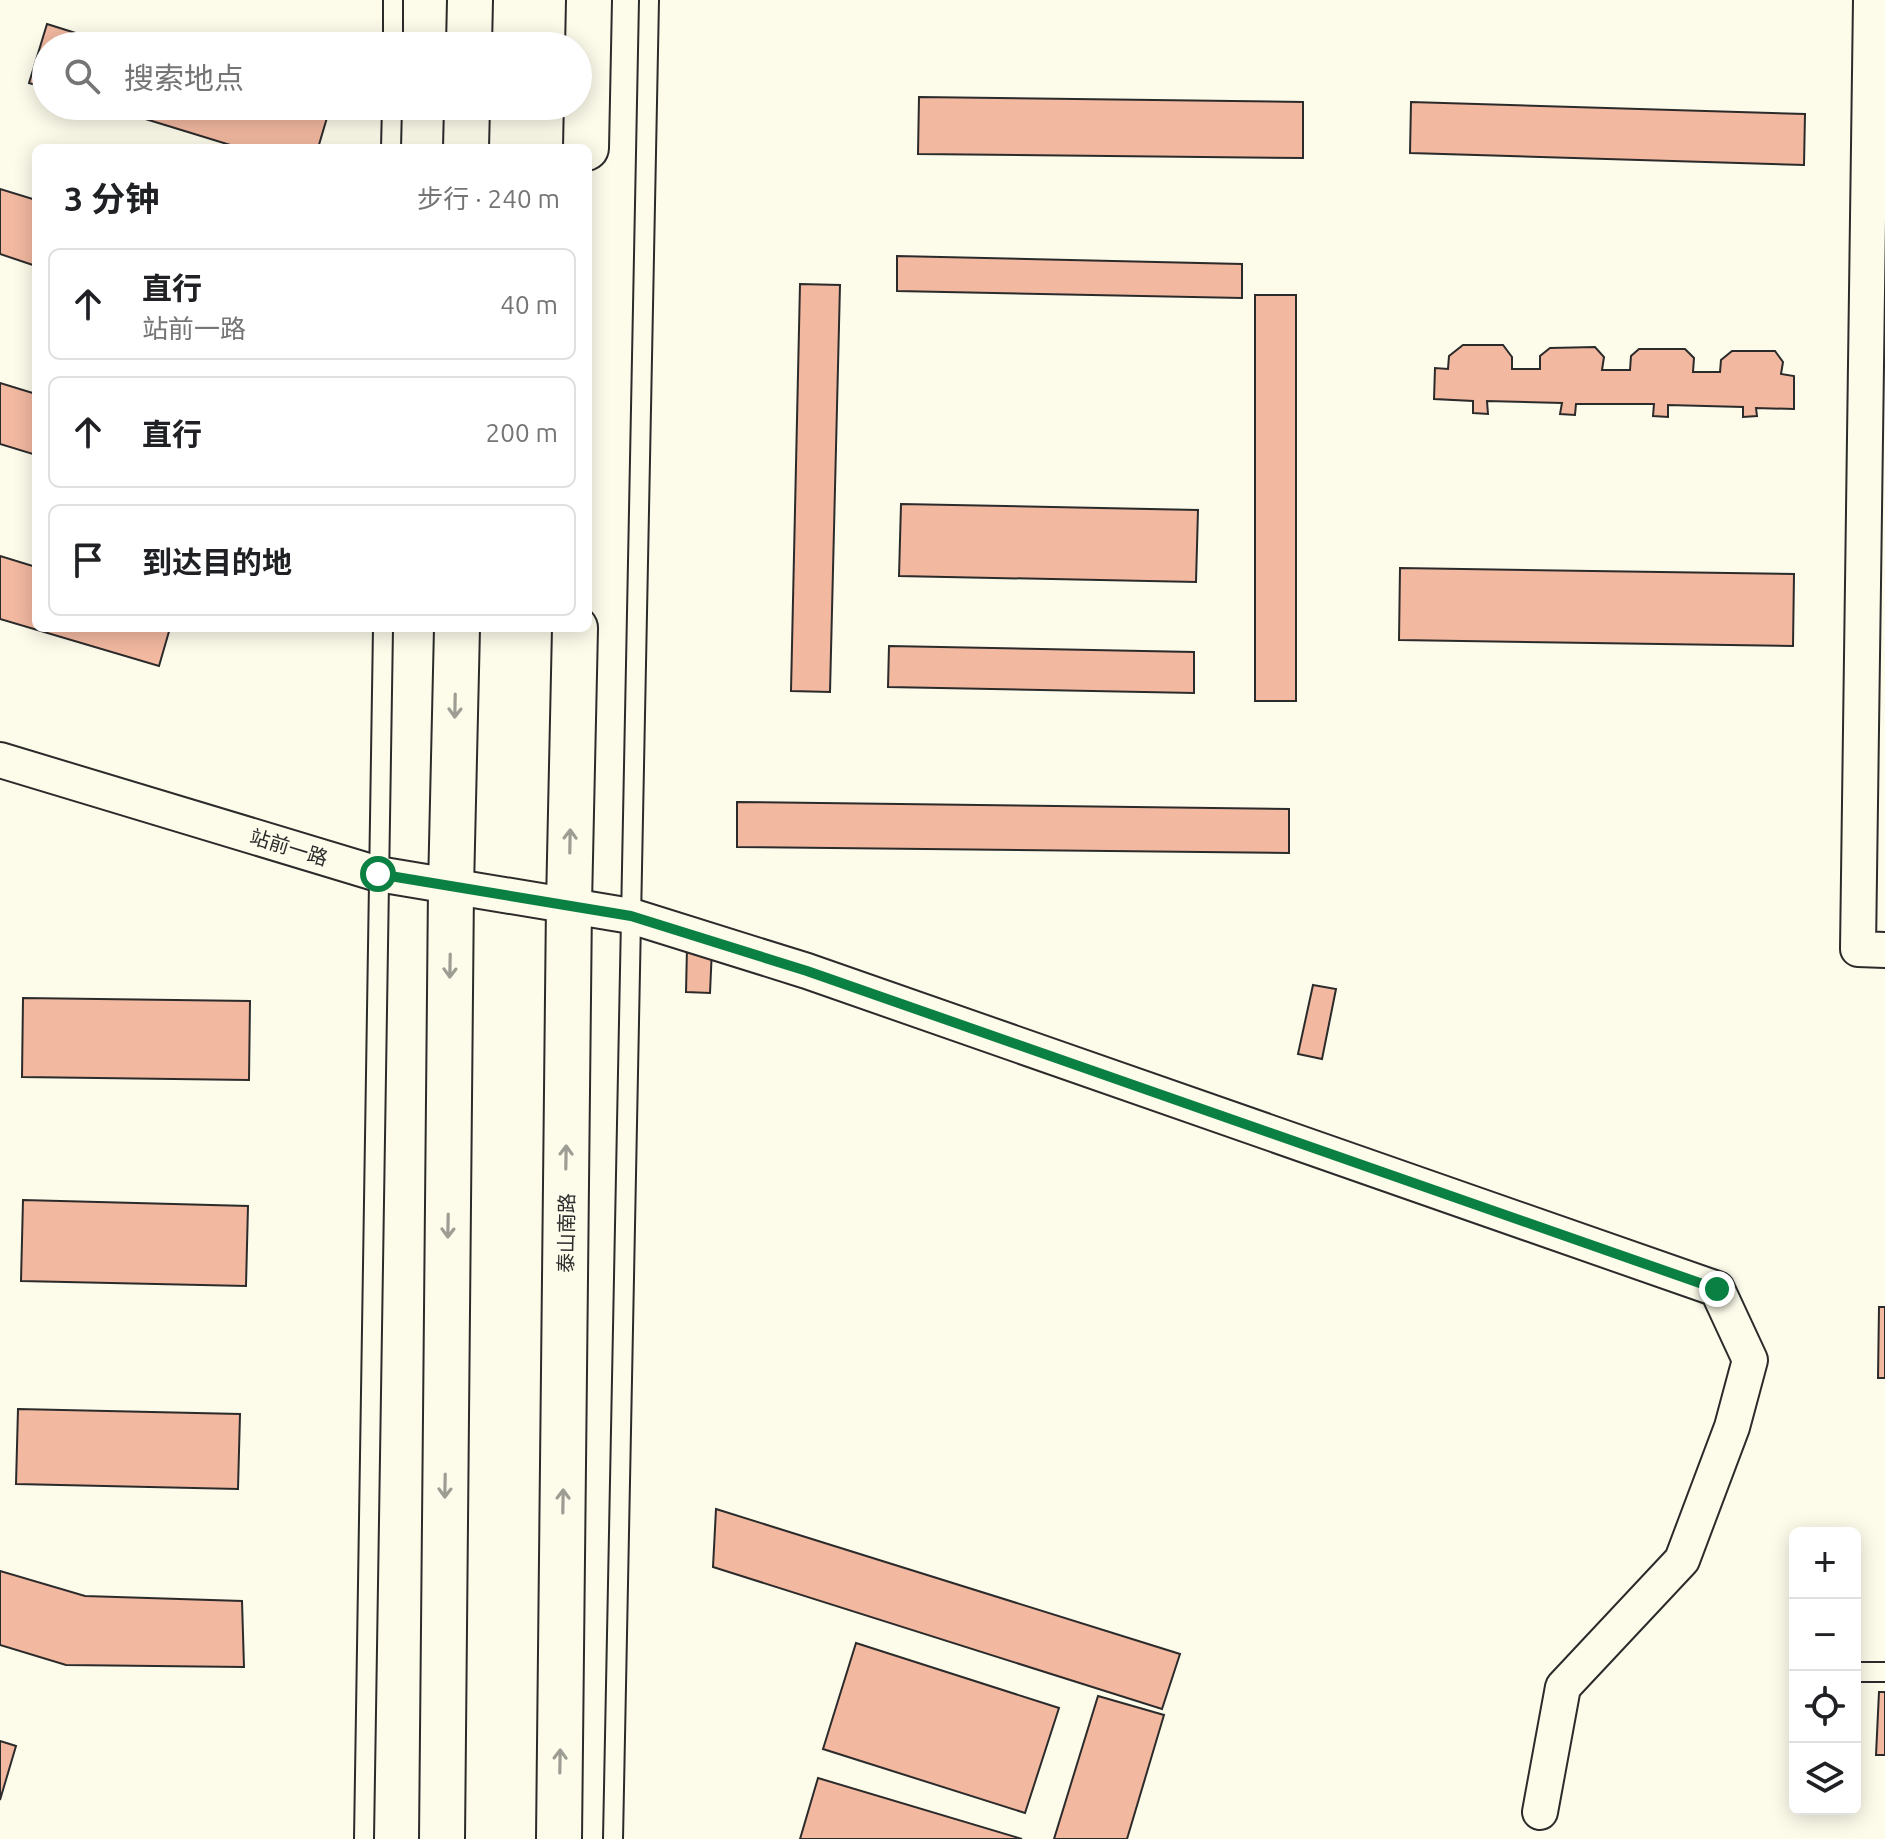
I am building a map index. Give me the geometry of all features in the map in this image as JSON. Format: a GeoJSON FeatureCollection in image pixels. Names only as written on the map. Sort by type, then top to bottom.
{"type":"FeatureCollection","features":[{"type":"Feature","properties":{"kind":"street"},"geometry":{"type":"LineString","coordinates":[[469,32],[470,0]]}},
{"type":"Feature","properties":{"kind":"street"},"geometry":{"type":"LineString","coordinates":[[588,32],[589,0]]}},
{"type":"Feature","properties":{"kind":"street"},"geometry":{"type":"LineString","coordinates":[[1871,0],[1874,505],[1858,949],[1885,950]]}},
{"type":"Feature","properties":{"kind":"street"},"geometry":{"type":"LineString","coordinates":[[466,144],[467,120]]}},
{"type":"Feature","properties":{"kind":"street"},"geometry":{"type":"LineString","coordinates":[[586,144],[587,120]]}},
{"type":"Feature","properties":{"kind":"street"},"geometry":{"type":"LineString","coordinates":[[442,1839],[451,888],[457,632]]}},
{"type":"Feature","properties":{"kind":"street","name":"泰山南路"},"geometry":{"type":"LineString","coordinates":[[559,1839],[575,632]]}},
{"type":"Feature","properties":{"kind":"street","name":"站前一路"},"geometry":{"type":"LineString","coordinates":[[0,760],[378,874],[631,916],[807,971],[1717,1289],[1750,1360],[1732,1427],[1682,1560],[1563,1687],[1540,1812]]}},
{"type":"Feature","properties":{"kind":"lane"},"geometry":{"type":"LineString","coordinates":[[393,0],[393,32]]}},
{"type":"Feature","properties":{"kind":"lane"},"geometry":{"type":"LineString","coordinates":[[613,1839],[649,0]]}},
{"type":"Feature","properties":{"kind":"lane"},"geometry":{"type":"LineString","coordinates":[[391,144],[392,120]]}},
{"type":"Feature","properties":{"kind":"lane"},"geometry":{"type":"LineString","coordinates":[[364,1839],[383,632]]}},
{"type":"Feature","properties":{"kind":"lane"},"geometry":{"type":"LineString","coordinates":[[1861,1672],[1885,1672]]}},
{"type":"Feature","properties":{"kind":"building"},"geometry":{"type":"Polygon","coordinates":[[[47,24],[72,32],[45,32],[47,24]]]}},
{"type":"Feature","properties":{"kind":"building"},"geometry":{"type":"Polygon","coordinates":[[[919,97],[1303,102],[1303,158],[918,154],[919,97]]]}},
{"type":"Feature","properties":{"kind":"building"},"geometry":{"type":"Polygon","coordinates":[[[1411,102],[1805,114],[1804,165],[1410,153],[1411,102]]]}},
{"type":"Feature","properties":{"kind":"building"},"geometry":{"type":"Polygon","coordinates":[[[149,120],[326,120],[319,144],[227,144],[149,120]]]}},
{"type":"Feature","properties":{"kind":"building"},"geometry":{"type":"Polygon","coordinates":[[[0,189],[32,199],[32,265],[0,254],[0,189]]]}},
{"type":"Feature","properties":{"kind":"building"},"geometry":{"type":"Polygon","coordinates":[[[897,256],[1242,264],[1242,298],[897,291],[897,256]]]}},
{"type":"Feature","properties":{"kind":"building"},"geometry":{"type":"Polygon","coordinates":[[[800,284],[840,285],[830,692],[791,691],[800,284]]]}},
{"type":"Feature","properties":{"kind":"building"},"geometry":{"type":"Polygon","coordinates":[[[1255,295],[1296,295],[1296,701],[1255,701],[1255,295]]]}},
{"type":"Feature","properties":{"kind":"building"},"geometry":{"type":"Polygon","coordinates":[[[1463,345],[1503,345],[1512,357],[1512,369],[1540,369],[1540,356],[1550,348],[1595,347],[1604,357],[1602,370],[1630,370],[1631,356],[1639,349],[1685,349],[1694,358],[1693,372],[1720,372],[1721,360],[1732,351],[1775,351],[1783,362],[1781,374],[1794,376],[1794,409],[1756,408],[1757,416],[1743,417],[1743,407],[1668,405],[1668,417],[1653,416],[1654,404],[1576,404],[1575,415],[1560,414],[1562,403],[1487,401],[1488,414],[1473,413],[1473,401],[1434,399],[1435,368],[1448,369],[1449,356],[1463,345]]]}},
{"type":"Feature","properties":{"kind":"building"},"geometry":{"type":"Polygon","coordinates":[[[0,383],[32,393],[32,454],[0,444],[0,383]]]}},
{"type":"Feature","properties":{"kind":"building"},"geometry":{"type":"Polygon","coordinates":[[[901,504],[1198,510],[1196,582],[899,576],[901,504]]]}},
{"type":"Feature","properties":{"kind":"building"},"geometry":{"type":"Polygon","coordinates":[[[0,556],[32,566],[32,628],[0,619],[0,556]]]}},
{"type":"Feature","properties":{"kind":"building"},"geometry":{"type":"Polygon","coordinates":[[[1400,568],[1794,574],[1793,646],[1399,640],[1400,568]]]}},
{"type":"Feature","properties":{"kind":"building"},"geometry":{"type":"Polygon","coordinates":[[[44,632],[169,632],[159,666],[44,632]]]}},
{"type":"Feature","properties":{"kind":"building"},"geometry":{"type":"Polygon","coordinates":[[[889,646],[1194,652],[1194,693],[888,687],[889,646]]]}},
{"type":"Feature","properties":{"kind":"building"},"geometry":{"type":"Polygon","coordinates":[[[737,802],[1289,809],[1289,853],[737,847],[737,802]]]}},
{"type":"Feature","properties":{"kind":"building"},"geometry":{"type":"Polygon","coordinates":[[[687,947],[712,948],[710,993],[686,992],[687,947]]]}},
{"type":"Feature","properties":{"kind":"building"},"geometry":{"type":"Polygon","coordinates":[[[1313,985],[1336,989],[1322,1059],[1298,1054],[1313,985]]]}},
{"type":"Feature","properties":{"kind":"building"},"geometry":{"type":"Polygon","coordinates":[[[23,998],[250,1001],[249,1080],[22,1077],[23,998]]]}},
{"type":"Feature","properties":{"kind":"building"},"geometry":{"type":"Polygon","coordinates":[[[23,1200],[248,1206],[246,1286],[21,1281],[23,1200]]]}},
{"type":"Feature","properties":{"kind":"building"},"geometry":{"type":"Polygon","coordinates":[[[1879,1307],[1885,1307],[1885,1378],[1878,1378],[1879,1307]]]}},
{"type":"Feature","properties":{"kind":"building"},"geometry":{"type":"Polygon","coordinates":[[[18,1409],[240,1414],[238,1489],[16,1484],[18,1409]]]}},
{"type":"Feature","properties":{"kind":"building"},"geometry":{"type":"Polygon","coordinates":[[[716,1509],[1180,1654],[1162,1709],[713,1567],[716,1509]]]}},
{"type":"Feature","properties":{"kind":"building"},"geometry":{"type":"Polygon","coordinates":[[[0,1571],[85,1596],[242,1601],[244,1667],[66,1665],[0,1645],[0,1571]]]}},
{"type":"Feature","properties":{"kind":"building"},"geometry":{"type":"Polygon","coordinates":[[[856,1643],[1059,1708],[1025,1813],[823,1749],[856,1643]]]}},
{"type":"Feature","properties":{"kind":"building"},"geometry":{"type":"Polygon","coordinates":[[[1879,1692],[1885,1692],[1885,1755],[1876,1755],[1879,1692]]]}},
{"type":"Feature","properties":{"kind":"building"},"geometry":{"type":"Polygon","coordinates":[[[1098,1696],[1164,1715],[1127,1839],[1054,1839],[1098,1696]]]}},
{"type":"Feature","properties":{"kind":"building"},"geometry":{"type":"Polygon","coordinates":[[[0,1741],[16,1746],[0,1800],[0,1741]]]}},
{"type":"Feature","properties":{"kind":"building"},"geometry":{"type":"Polygon","coordinates":[[[818,1778],[1022,1839],[800,1839],[818,1778]]]}},
{"type":"Feature","properties":{"kind":"route"},"geometry":{"type":"LineString","coordinates":[[378,874],[631,916],[807,971],[1717,1289]]}}]}
